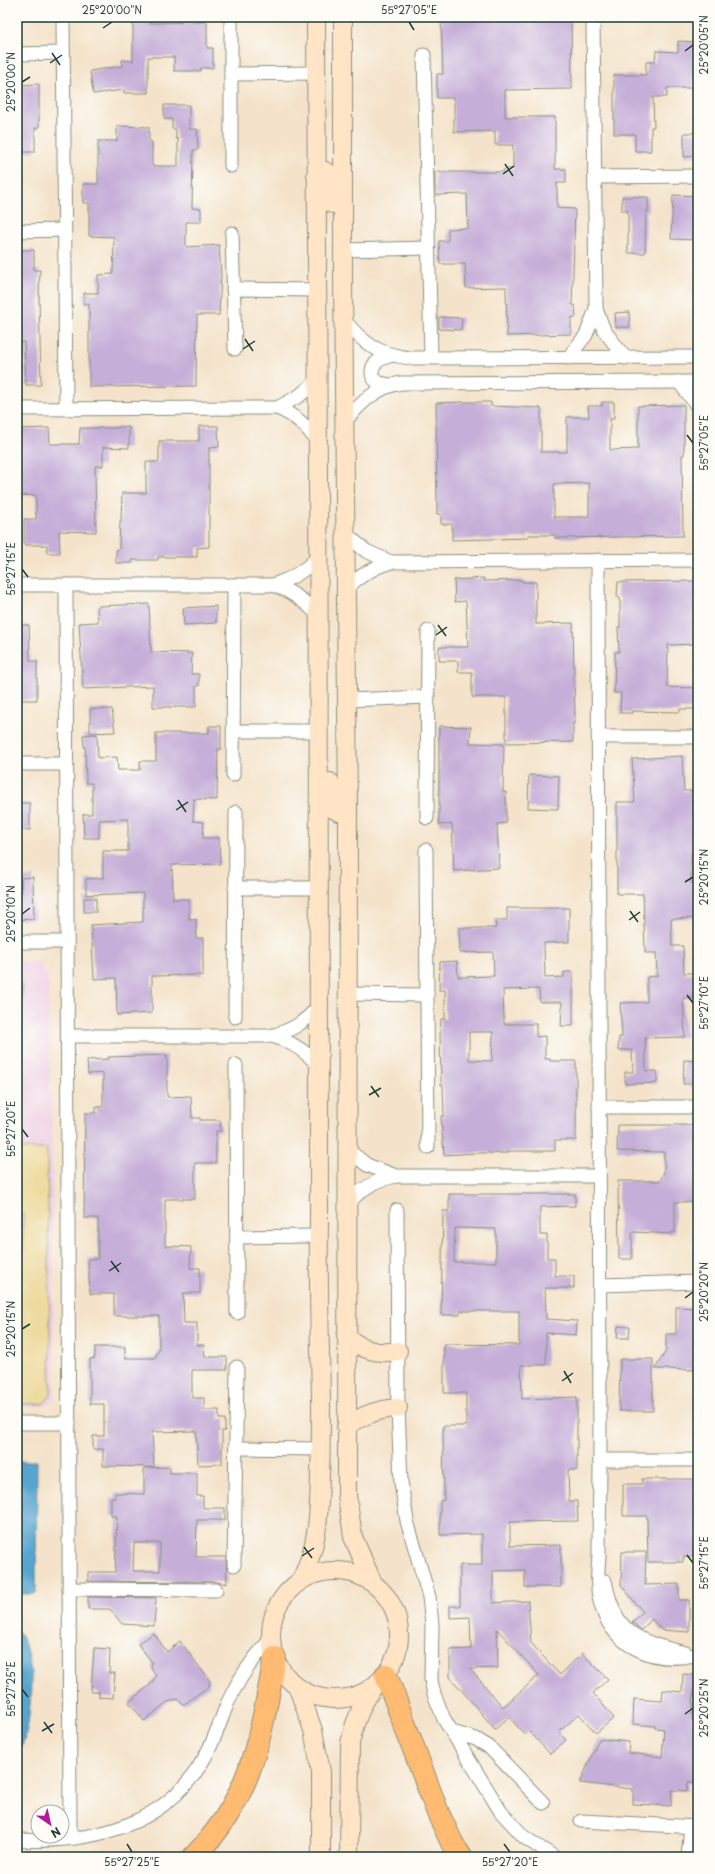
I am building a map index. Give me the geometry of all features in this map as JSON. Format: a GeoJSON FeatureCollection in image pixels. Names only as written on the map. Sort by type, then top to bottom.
{"type":"FeatureCollection","features":[{"type":"Feature","properties":{"kind":"highway"},"geometry":{"type":"LineString","coordinates":[[194,1857],[211,1840],[234,1806],[251,1768],[262,1729],[273,1648]]}},
{"type":"Feature","properties":{"kind":"highway"},"geometry":{"type":"LineString","coordinates":[[379,1682],[453,1845],[461,1857]]}},
{"type":"Feature","properties":{"kind":"main road"},"geometry":{"type":"LineString","coordinates":[[302,1580],[314,1548],[318,1532],[322,1449],[318,1236],[320,1068],[318,1008],[318,888],[320,731],[318,615],[319,445],[316,17]]}},
{"type":"Feature","properties":{"kind":"main road"},"geometry":{"type":"LineString","coordinates":[[343,17],[343,319],[348,807],[346,1206],[347,1495],[353,1537],[372,1581],[387,1596],[397,1614],[400,1636],[396,1656],[357,1718],[350,1743],[349,1857]]}},
{"type":"Feature","properties":{"kind":"main road"},"geometry":{"type":"LineString","coordinates":[[316,175],[325,171],[330,174],[332,224],[336,237],[344,250]]}},
{"type":"Feature","properties":{"kind":"main road"},"geometry":{"type":"LineString","coordinates":[[320,731],[328,749],[331,806],[339,812],[348,807]]}},
{"type":"Feature","properties":{"kind":"main road"},"geometry":{"type":"LineString","coordinates":[[346,1336],[355,1344],[364,1349],[381,1353],[398,1351]]}},
{"type":"Feature","properties":{"kind":"main road"},"geometry":{"type":"LineString","coordinates":[[346,1427],[370,1412],[387,1408],[398,1408]]}},
{"type":"Feature","properties":{"kind":"main road"},"geometry":{"type":"LineString","coordinates":[[372,1581],[354,1574],[336,1571],[318,1573],[302,1580],[288,1591],[278,1606],[272,1622],[273,1648],[284,1675],[298,1688],[315,1697],[335,1700],[354,1697],[379,1682]]}},
{"type":"Feature","properties":{"kind":"main road"},"geometry":{"type":"LineString","coordinates":[[298,1688],[313,1730],[321,1772],[321,1857]]}},
{"type":"Feature","properties":{"kind":"street"},"geometry":{"type":"LineString","coordinates":[[63,17],[66,408]]}},
{"type":"Feature","properties":{"kind":"street"},"geometry":{"type":"LineString","coordinates":[[231,17],[231,166]]}},
{"type":"Feature","properties":{"kind":"street"},"geometry":{"type":"LineString","coordinates":[[593,17],[596,309],[604,330],[625,358]]}},
{"type":"Feature","properties":{"kind":"street"},"geometry":{"type":"LineString","coordinates":[[17,54],[63,54]]}},
{"type":"Feature","properties":{"kind":"street"},"geometry":{"type":"LineString","coordinates":[[424,55],[431,358]]}},
{"type":"Feature","properties":{"kind":"street"},"geometry":{"type":"LineString","coordinates":[[231,74],[316,73]]}},
{"type":"Feature","properties":{"kind":"street"},"geometry":{"type":"LineString","coordinates":[[595,177],[698,176]]}},
{"type":"Feature","properties":{"kind":"street"},"geometry":{"type":"LineString","coordinates":[[17,230],[65,230]]}},
{"type":"Feature","properties":{"kind":"street"},"geometry":{"type":"LineString","coordinates":[[232,233],[234,349]]}},
{"type":"Feature","properties":{"kind":"street"},"geometry":{"type":"LineString","coordinates":[[344,250],[428,248]]}},
{"type":"Feature","properties":{"kind":"street"},"geometry":{"type":"LineString","coordinates":[[234,289],[317,290]]}},
{"type":"Feature","properties":{"kind":"street"},"geometry":{"type":"LineString","coordinates":[[568,358],[586,335],[596,309]]}},
{"type":"Feature","properties":{"kind":"street"},"geometry":{"type":"LineString","coordinates":[[343,319],[362,340],[374,349],[392,355],[410,358],[698,357]]}},
{"type":"Feature","properties":{"kind":"street"},"geometry":{"type":"LineString","coordinates":[[392,355],[377,361],[373,365],[373,377],[376,381],[391,385],[417,383],[698,382]]}},
{"type":"Feature","properties":{"kind":"street"},"geometry":{"type":"LineString","coordinates":[[277,408],[299,396],[318,380]]}},
{"type":"Feature","properties":{"kind":"street"},"geometry":{"type":"LineString","coordinates":[[679,382],[698,407]]}},
{"type":"Feature","properties":{"kind":"street"},"geometry":{"type":"LineString","coordinates":[[345,422],[370,395],[391,385]]}},
{"type":"Feature","properties":{"kind":"street"},"geometry":{"type":"LineString","coordinates":[[17,409],[277,408],[290,413],[302,422],[312,432],[319,445]]}},
{"type":"Feature","properties":{"kind":"street"},"geometry":{"type":"LineString","coordinates":[[345,533],[366,551],[391,562]]}},
{"type":"Feature","properties":{"kind":"street"},"geometry":{"type":"LineString","coordinates":[[17,585],[273,585],[284,582],[302,572],[318,557]]}},
{"type":"Feature","properties":{"kind":"street"},"geometry":{"type":"LineString","coordinates":[[598,560],[600,1285],[598,1594],[603,1612],[609,1623],[625,1642],[635,1649],[658,1657],[670,1659],[696,1655]]}},
{"type":"Feature","properties":{"kind":"street"},"geometry":{"type":"LineString","coordinates":[[346,589],[371,570],[391,562],[698,560]]}},
{"type":"Feature","properties":{"kind":"street"},"geometry":{"type":"LineString","coordinates":[[66,585],[70,1804]]}},
{"type":"Feature","properties":{"kind":"street"},"geometry":{"type":"LineString","coordinates":[[233,774],[234,585]]}},
{"type":"Feature","properties":{"kind":"street"},"geometry":{"type":"LineString","coordinates":[[273,585],[294,593],[318,615]]}},
{"type":"Feature","properties":{"kind":"street"},"geometry":{"type":"LineString","coordinates":[[427,818],[428,631]]}},
{"type":"Feature","properties":{"kind":"street"},"geometry":{"type":"LineString","coordinates":[[347,700],[428,697]]}},
{"type":"Feature","properties":{"kind":"street"},"geometry":{"type":"LineString","coordinates":[[234,731],[320,731]]}},
{"type":"Feature","properties":{"kind":"street"},"geometry":{"type":"LineString","coordinates":[[598,737],[698,736]]}},
{"type":"Feature","properties":{"kind":"street"},"geometry":{"type":"LineString","coordinates":[[17,764],[67,764]]}},
{"type":"Feature","properties":{"kind":"street"},"geometry":{"type":"LineString","coordinates":[[235,1017],[236,812]]}},
{"type":"Feature","properties":{"kind":"street"},"geometry":{"type":"LineString","coordinates":[[426,850],[428,1147]]}},
{"type":"Feature","properties":{"kind":"street"},"geometry":{"type":"LineString","coordinates":[[235,888],[318,888]]}},
{"type":"Feature","properties":{"kind":"street"},"geometry":{"type":"LineString","coordinates":[[17,942],[67,942]]}},
{"type":"Feature","properties":{"kind":"street"},"geometry":{"type":"LineString","coordinates":[[348,994],[427,996]]}},
{"type":"Feature","properties":{"kind":"street"},"geometry":{"type":"LineString","coordinates":[[68,1036],[270,1036],[284,1033],[297,1027],[309,1018],[318,1008]]}},
{"type":"Feature","properties":{"kind":"street"},"geometry":{"type":"LineString","coordinates":[[270,1036],[293,1044],[303,1050],[320,1068]]}},
{"type":"Feature","properties":{"kind":"street"},"geometry":{"type":"LineString","coordinates":[[236,1065],[237,1313]]}},
{"type":"Feature","properties":{"kind":"street"},"geometry":{"type":"LineString","coordinates":[[599,1107],[698,1107]]}},
{"type":"Feature","properties":{"kind":"street"},"geometry":{"type":"LineString","coordinates":[[347,1150],[367,1165],[396,1176]]}},
{"type":"Feature","properties":{"kind":"street"},"geometry":{"type":"LineString","coordinates":[[346,1206],[365,1187],[376,1181],[396,1176],[599,1176]]}},
{"type":"Feature","properties":{"kind":"street"},"geometry":{"type":"LineString","coordinates":[[397,1210],[398,1408],[401,1482],[404,1508],[426,1583],[431,1611],[431,1680],[434,1694],[438,1707],[452,1732],[501,1812],[524,1837],[554,1857]]}},
{"type":"Feature","properties":{"kind":"street"},"geometry":{"type":"LineString","coordinates":[[237,1237],[318,1236]]}},
{"type":"Feature","properties":{"kind":"street"},"geometry":{"type":"LineString","coordinates":[[600,1285],[698,1282]]}},
{"type":"Feature","properties":{"kind":"street"},"geometry":{"type":"LineString","coordinates":[[234,1565],[236,1367]]}},
{"type":"Feature","properties":{"kind":"street"},"geometry":{"type":"LineString","coordinates":[[17,1423],[69,1423]]}},
{"type":"Feature","properties":{"kind":"street"},"geometry":{"type":"LineString","coordinates":[[236,1448],[322,1449]]}},
{"type":"Feature","properties":{"kind":"street"},"geometry":{"type":"LineString","coordinates":[[600,1460],[698,1460]]}},
{"type":"Feature","properties":{"kind":"street"},"geometry":{"type":"LineString","coordinates":[[599,1560],[611,1605],[616,1616],[630,1632],[639,1639],[659,1647],[696,1655]]}},
{"type":"Feature","properties":{"kind":"street"},"geometry":{"type":"LineString","coordinates":[[70,1590],[216,1590]]}},
{"type":"Feature","properties":{"kind":"street"},"geometry":{"type":"LineString","coordinates":[[70,1838],[96,1835],[119,1829],[143,1818],[164,1805],[178,1793],[201,1763],[237,1684],[257,1654],[273,1648]]}},
{"type":"Feature","properties":{"kind":"street"},"geometry":{"type":"LineString","coordinates":[[452,1732],[476,1739],[489,1747],[543,1804]]}},
{"type":"Feature","properties":{"kind":"street"},"geometry":{"type":"LineString","coordinates":[[581,1821],[695,1827],[688,1857]]}},
{"type":"Feature","properties":{"kind":"street"},"geometry":{"type":"LineString","coordinates":[[17,1840],[30,1840]]}},
{"type":"Feature","properties":{"kind":"shaded area"},"geometry":{"type":"Polygon","coordinates":[[[17,962],[40,962],[48,976],[52,1144],[55,1399],[45,1406],[17,1406],[17,962]]]}},
{"type":"Feature","properties":{"kind":"green space"},"geometry":{"type":"Polygon","coordinates":[[[17,984],[22,984],[23,1117],[17,1117],[17,984]]]}},
{"type":"Feature","properties":{"kind":"sand"},"geometry":{"type":"Polygon","coordinates":[[[17,1149],[47,1149],[51,1395],[43,1404],[17,1404],[17,1250],[23,1249],[23,1214],[17,1213],[17,1149]]]}},
{"type":"Feature","properties":{"kind":"water"},"geometry":{"type":"Polygon","coordinates":[[[17,1461],[37,1461],[36,1594],[17,1594],[17,1461]]]}},
{"type":"Feature","properties":{"kind":"water"},"geometry":{"type":"Polygon","coordinates":[[[17,1630],[25,1645],[29,1659],[31,1677],[27,1729],[25,1739],[17,1751],[17,1630]]]}},
{"type":"Feature","properties":{"kind":"building"},"geometry":{"type":"Polygon","coordinates":[[[133,17],[150,17],[149,23],[207,22],[207,48],[213,48],[213,68],[201,68],[201,71],[174,71],[174,57],[148,57],[148,93],[124,93],[124,90],[93,94],[90,71],[122,66],[122,60],[133,61],[133,17]]]}},
{"type":"Feature","properties":{"kind":"building"},"geometry":{"type":"Polygon","coordinates":[[[441,17],[496,19],[496,17],[571,17],[572,89],[505,90],[505,117],[555,117],[555,169],[566,169],[566,183],[557,183],[557,208],[575,209],[572,305],[575,305],[576,317],[571,318],[571,334],[507,336],[506,287],[466,288],[465,264],[440,264],[439,241],[448,241],[448,229],[468,228],[467,194],[435,195],[435,172],[504,172],[504,169],[513,169],[513,145],[495,145],[495,131],[454,132],[454,98],[437,98],[437,74],[443,74],[441,17]]]}},
{"type":"Feature","properties":{"kind":"building"},"geometry":{"type":"Polygon","coordinates":[[[678,41],[696,42],[694,88],[667,88],[667,97],[653,97],[654,127],[651,127],[651,151],[635,151],[635,134],[614,134],[614,75],[646,75],[646,62],[655,62],[656,51],[678,52],[678,41]]]}},
{"type":"Feature","properties":{"kind":"building"},"geometry":{"type":"Polygon","coordinates":[[[39,84],[39,128],[35,128],[35,152],[17,152],[17,85],[39,84]]]}},
{"type":"Feature","properties":{"kind":"building"},"geometry":{"type":"Polygon","coordinates":[[[164,105],[189,105],[189,129],[197,129],[198,150],[193,150],[192,208],[201,209],[201,222],[186,222],[186,247],[219,245],[221,274],[219,315],[197,315],[196,386],[89,387],[89,304],[84,304],[84,293],[98,293],[98,275],[113,274],[114,237],[89,236],[89,203],[83,203],[83,184],[98,184],[98,141],[117,141],[117,126],[149,127],[149,141],[152,142],[152,166],[178,166],[178,139],[176,139],[176,129],[172,129],[172,119],[164,119],[164,105]]]}},
{"type":"Feature","properties":{"kind":"building"},"geometry":{"type":"Polygon","coordinates":[[[684,133],[698,133],[698,156],[684,157],[684,133]]]}},
{"type":"Feature","properties":{"kind":"building"},"geometry":{"type":"Polygon","coordinates":[[[673,195],[698,196],[698,240],[671,239],[673,195]]]}},
{"type":"Feature","properties":{"kind":"building"},"geometry":{"type":"Polygon","coordinates":[[[622,197],[648,197],[648,212],[646,211],[645,253],[628,253],[628,211],[622,211],[622,197]]]}},
{"type":"Feature","properties":{"kind":"building"},"geometry":{"type":"Polygon","coordinates":[[[17,250],[34,250],[34,270],[40,270],[39,297],[41,385],[26,385],[24,342],[17,342],[17,250]]]}},
{"type":"Feature","properties":{"kind":"building"},"geometry":{"type":"Polygon","coordinates":[[[629,312],[630,327],[616,327],[615,313],[629,312]]]}},
{"type":"Feature","properties":{"kind":"building"},"geometry":{"type":"Polygon","coordinates":[[[439,317],[462,318],[461,330],[439,329],[439,317]]]}},
{"type":"Feature","properties":{"kind":"building"},"geometry":{"type":"Polygon","coordinates":[[[491,402],[491,406],[541,408],[541,452],[567,452],[567,417],[589,417],[588,406],[602,406],[602,402],[614,402],[614,419],[610,419],[610,450],[638,449],[638,406],[684,405],[684,455],[682,455],[683,536],[555,538],[555,535],[528,535],[528,538],[452,540],[452,524],[441,524],[441,514],[437,514],[436,403],[491,402]],[[589,483],[554,484],[554,517],[587,517],[589,515],[589,483]]]}},
{"type":"Feature","properties":{"kind":"building"},"geometry":{"type":"Polygon","coordinates":[[[199,426],[218,426],[219,447],[209,448],[209,547],[197,548],[197,557],[158,557],[158,560],[132,560],[132,563],[116,563],[116,550],[119,549],[122,493],[146,493],[146,462],[159,462],[159,441],[199,441],[199,426]]]}},
{"type":"Feature","properties":{"kind":"building"},"geometry":{"type":"Polygon","coordinates":[[[129,427],[129,448],[103,447],[103,466],[95,466],[96,532],[59,531],[60,553],[47,553],[47,545],[24,545],[24,519],[36,519],[36,495],[17,496],[17,429],[49,428],[50,444],[79,444],[80,428],[129,427]]]}},
{"type":"Feature","properties":{"kind":"building"},"geometry":{"type":"Polygon","coordinates":[[[484,578],[484,581],[522,580],[522,582],[536,582],[536,624],[573,623],[575,723],[573,723],[573,742],[506,743],[506,697],[472,697],[472,672],[458,672],[458,661],[439,661],[439,647],[468,647],[466,601],[455,602],[454,580],[484,578]]]}},
{"type":"Feature","properties":{"kind":"building"},"geometry":{"type":"Polygon","coordinates":[[[698,581],[698,644],[668,645],[667,687],[698,688],[698,709],[680,709],[680,712],[632,711],[632,713],[620,713],[621,693],[614,693],[615,652],[619,652],[618,627],[620,627],[620,597],[617,597],[618,582],[698,581]]]}},
{"type":"Feature","properties":{"kind":"building"},"geometry":{"type":"Polygon","coordinates":[[[149,604],[151,652],[192,653],[191,674],[199,674],[199,686],[196,686],[196,707],[153,707],[153,686],[83,689],[79,623],[98,622],[97,606],[149,604]]]}},
{"type":"Feature","properties":{"kind":"building"},"geometry":{"type":"Polygon","coordinates":[[[216,606],[216,623],[184,625],[183,608],[216,606]]]}},
{"type":"Feature","properties":{"kind":"building"},"geometry":{"type":"Polygon","coordinates":[[[17,625],[29,625],[30,661],[37,661],[37,700],[20,700],[20,687],[17,687],[17,625]]]}},
{"type":"Feature","properties":{"kind":"building"},"geometry":{"type":"Polygon","coordinates":[[[90,709],[112,709],[115,732],[90,733],[90,709]]]}},
{"type":"Feature","properties":{"kind":"building"},"geometry":{"type":"Polygon","coordinates":[[[209,726],[221,726],[221,749],[218,749],[217,800],[194,799],[193,821],[204,822],[203,838],[219,838],[220,864],[172,865],[173,899],[189,899],[189,919],[196,919],[196,938],[203,938],[203,975],[152,976],[152,1013],[117,1015],[116,978],[94,979],[91,925],[143,922],[143,893],[86,895],[86,879],[103,878],[103,851],[128,851],[128,819],[99,820],[99,838],[84,838],[83,814],[92,814],[92,783],[86,783],[85,747],[83,735],[97,734],[98,758],[117,757],[118,770],[140,770],[140,761],[156,761],[156,733],[209,733],[209,726]]]}},
{"type":"Feature","properties":{"kind":"building"},"geometry":{"type":"Polygon","coordinates":[[[439,726],[471,727],[470,743],[504,744],[503,792],[506,792],[506,823],[497,824],[499,868],[454,871],[452,824],[439,825],[439,726]]]}},
{"type":"Feature","properties":{"kind":"building"},"geometry":{"type":"Polygon","coordinates":[[[682,756],[684,791],[698,791],[698,833],[696,833],[695,854],[691,854],[691,883],[696,883],[696,918],[671,919],[672,946],[683,946],[684,973],[694,973],[694,998],[683,998],[685,1037],[645,1038],[646,1071],[657,1071],[657,1083],[625,1084],[625,1072],[633,1072],[632,1050],[618,1050],[619,1037],[622,1037],[620,1003],[647,1002],[647,977],[657,976],[656,953],[645,953],[643,894],[617,894],[617,802],[635,802],[632,759],[682,756]]]}},
{"type":"Feature","properties":{"kind":"building"},"geometry":{"type":"Polygon","coordinates":[[[529,775],[559,776],[558,809],[528,808],[529,775]]]}},
{"type":"Feature","properties":{"kind":"building"},"geometry":{"type":"Polygon","coordinates":[[[17,803],[30,803],[30,830],[17,829],[17,803]]]}},
{"type":"Feature","properties":{"kind":"building"},"geometry":{"type":"Polygon","coordinates":[[[33,877],[34,919],[17,920],[17,892],[22,892],[21,878],[33,877]]]}},
{"type":"Feature","properties":{"kind":"building"},"geometry":{"type":"Polygon","coordinates":[[[84,898],[96,898],[96,912],[84,912],[84,898]]]}},
{"type":"Feature","properties":{"kind":"building"},"geometry":{"type":"Polygon","coordinates":[[[507,908],[569,908],[569,942],[544,943],[545,978],[564,977],[564,972],[573,972],[573,1026],[561,1026],[562,1002],[540,1002],[539,989],[503,990],[504,1024],[536,1024],[536,1037],[545,1036],[545,1059],[550,1059],[550,1061],[576,1061],[576,1140],[555,1140],[555,1151],[508,1151],[508,1153],[444,1155],[441,1116],[444,1116],[443,1085],[441,1085],[440,1032],[441,1019],[445,1019],[445,990],[439,990],[440,962],[457,961],[458,977],[494,976],[493,952],[460,953],[459,928],[496,928],[495,920],[507,920],[507,908]],[[469,1032],[469,1060],[492,1061],[493,1032],[469,1032]]]}},
{"type":"Feature","properties":{"kind":"building"},"geometry":{"type":"Polygon","coordinates":[[[167,1055],[167,1097],[191,1096],[192,1118],[200,1118],[200,1120],[220,1120],[221,1131],[216,1131],[216,1163],[195,1163],[195,1199],[165,1199],[165,1246],[191,1247],[190,1268],[200,1268],[200,1293],[183,1293],[184,1323],[197,1323],[197,1345],[204,1345],[205,1357],[227,1357],[227,1370],[192,1370],[192,1398],[204,1398],[204,1410],[219,1410],[219,1419],[225,1419],[225,1431],[222,1431],[222,1464],[198,1465],[196,1431],[152,1432],[154,1467],[103,1466],[103,1449],[93,1449],[93,1436],[104,1436],[104,1404],[90,1404],[90,1359],[95,1358],[95,1347],[125,1347],[125,1358],[155,1358],[159,1349],[159,1316],[114,1316],[114,1294],[90,1294],[88,1259],[98,1259],[98,1218],[84,1218],[85,1113],[96,1113],[96,1107],[103,1107],[103,1073],[88,1074],[87,1060],[109,1059],[108,1057],[167,1055]]]}},
{"type":"Feature","properties":{"kind":"building"},"geometry":{"type":"Polygon","coordinates":[[[684,1060],[698,1061],[698,1084],[683,1084],[684,1060]]]}},
{"type":"Feature","properties":{"kind":"building"},"geometry":{"type":"Polygon","coordinates":[[[618,1125],[698,1125],[698,1202],[675,1202],[675,1233],[632,1232],[632,1259],[619,1259],[618,1181],[660,1181],[664,1172],[664,1152],[617,1151],[618,1125]]]}},
{"type":"Feature","properties":{"kind":"building"},"geometry":{"type":"Polygon","coordinates":[[[449,1194],[575,1194],[575,1206],[540,1207],[540,1235],[547,1235],[547,1258],[555,1258],[555,1276],[574,1276],[574,1288],[545,1288],[546,1319],[577,1321],[576,1335],[546,1333],[546,1365],[521,1365],[522,1399],[577,1397],[577,1470],[568,1470],[569,1501],[577,1501],[578,1521],[510,1522],[510,1546],[561,1545],[561,1587],[525,1587],[525,1570],[493,1571],[493,1603],[528,1601],[531,1643],[560,1675],[582,1653],[608,1679],[593,1693],[614,1718],[596,1733],[579,1714],[559,1732],[566,1740],[550,1754],[529,1731],[525,1735],[509,1717],[495,1729],[450,1677],[450,1650],[471,1649],[470,1617],[450,1618],[450,1606],[460,1606],[460,1565],[482,1565],[482,1534],[440,1535],[440,1501],[444,1500],[443,1426],[466,1426],[466,1393],[444,1393],[444,1344],[519,1345],[519,1311],[460,1311],[460,1315],[441,1315],[443,1211],[449,1211],[449,1194]],[[455,1228],[454,1262],[496,1262],[496,1229],[455,1228]],[[497,1629],[498,1668],[470,1669],[503,1707],[539,1675],[497,1629]]]}},
{"type":"Feature","properties":{"kind":"building"},"geometry":{"type":"Polygon","coordinates":[[[676,1307],[698,1308],[698,1370],[655,1369],[666,1351],[666,1334],[676,1334],[676,1307]]]}},
{"type":"Feature","properties":{"kind":"building"},"geometry":{"type":"Polygon","coordinates":[[[618,1326],[630,1327],[629,1338],[617,1338],[618,1326]]]}},
{"type":"Feature","properties":{"kind":"building"},"geometry":{"type":"Polygon","coordinates":[[[620,1359],[653,1359],[653,1411],[619,1411],[620,1359]]]}},
{"type":"Feature","properties":{"kind":"building"},"geometry":{"type":"Polygon","coordinates":[[[170,1467],[170,1473],[197,1473],[197,1496],[203,1496],[203,1508],[225,1508],[225,1520],[197,1520],[196,1557],[226,1557],[227,1584],[216,1582],[88,1581],[88,1572],[115,1572],[117,1516],[111,1516],[111,1498],[115,1498],[115,1493],[144,1494],[144,1468],[170,1467]],[[134,1543],[133,1571],[160,1571],[160,1543],[134,1543]]]}},
{"type":"Feature","properties":{"kind":"building"},"geometry":{"type":"Polygon","coordinates":[[[642,1479],[698,1479],[698,1557],[683,1557],[683,1562],[648,1562],[647,1516],[623,1516],[623,1484],[642,1484],[642,1479]]]}},
{"type":"Feature","properties":{"kind":"building"},"geometry":{"type":"Polygon","coordinates":[[[622,1552],[646,1552],[645,1585],[679,1584],[679,1600],[689,1600],[689,1632],[661,1630],[652,1619],[641,1630],[632,1622],[643,1612],[621,1585],[622,1552]]]}},
{"type":"Feature","properties":{"kind":"building"},"geometry":{"type":"Polygon","coordinates":[[[88,1597],[156,1598],[154,1626],[122,1624],[110,1609],[88,1609],[88,1597]]]}},
{"type":"Feature","properties":{"kind":"building"},"geometry":{"type":"Polygon","coordinates":[[[154,1633],[167,1652],[180,1641],[210,1681],[209,1686],[183,1705],[178,1699],[167,1702],[144,1721],[129,1702],[150,1685],[156,1676],[151,1667],[152,1662],[138,1644],[154,1633]]]}},
{"type":"Feature","properties":{"kind":"building"},"geometry":{"type":"Polygon","coordinates":[[[94,1648],[110,1649],[109,1673],[115,1673],[113,1698],[99,1697],[99,1692],[91,1692],[94,1648]]]}},
{"type":"Feature","properties":{"kind":"building"},"geometry":{"type":"Polygon","coordinates":[[[683,1674],[695,1675],[692,1720],[698,1720],[698,1782],[688,1782],[687,1791],[672,1790],[671,1806],[633,1804],[633,1789],[580,1783],[599,1739],[629,1742],[628,1753],[662,1757],[664,1729],[655,1728],[655,1726],[633,1724],[634,1699],[662,1701],[663,1690],[682,1692],[683,1674]]]}}]}
